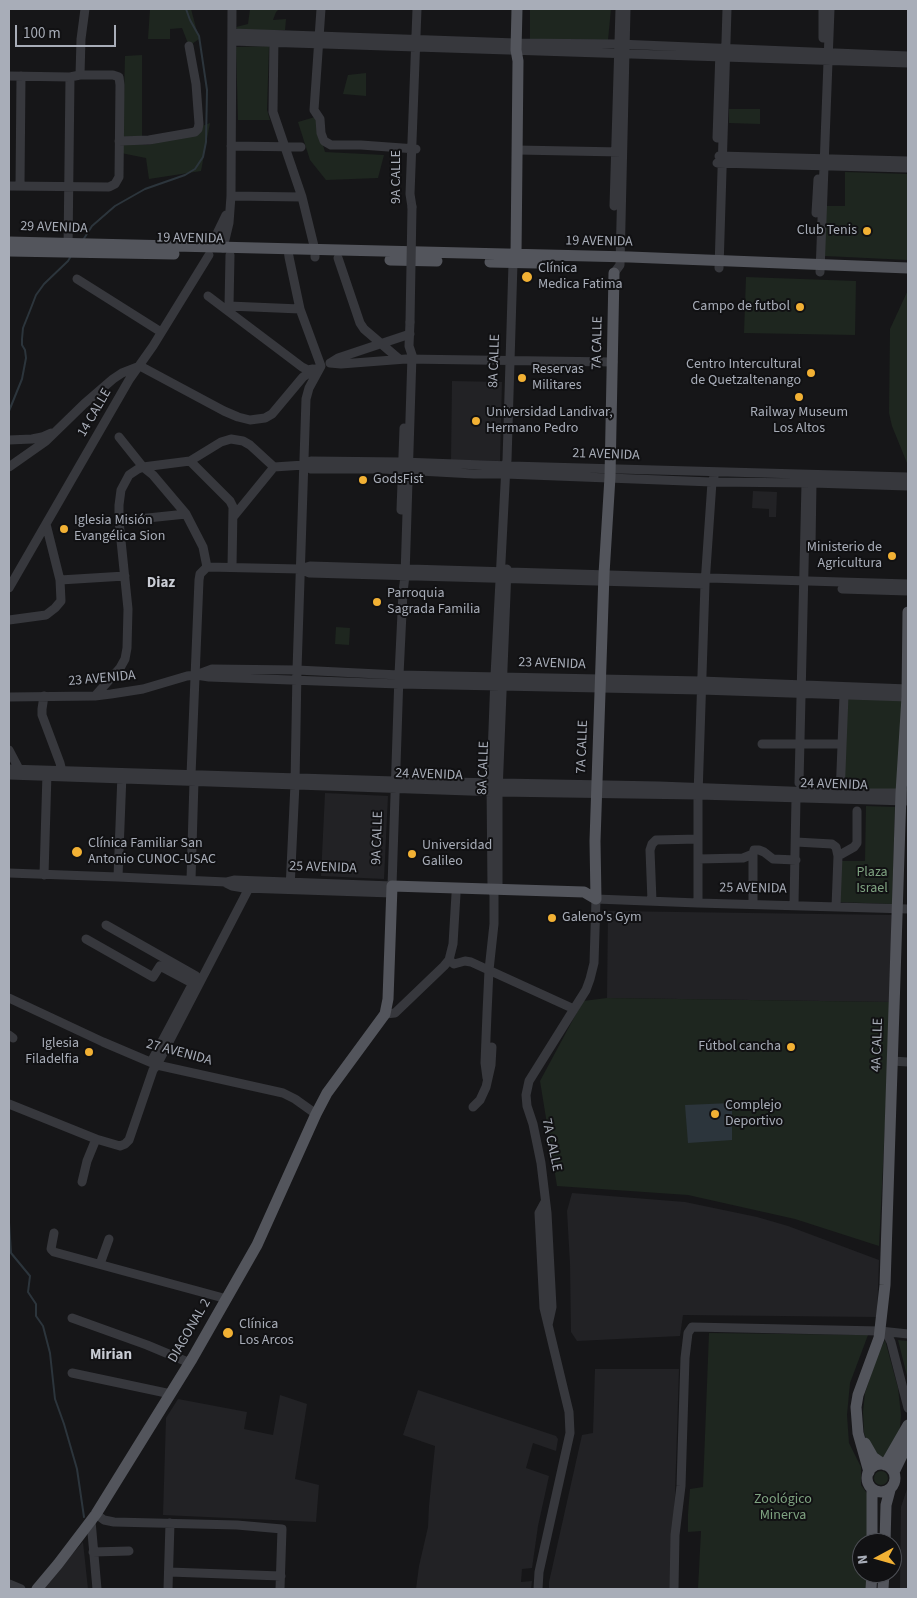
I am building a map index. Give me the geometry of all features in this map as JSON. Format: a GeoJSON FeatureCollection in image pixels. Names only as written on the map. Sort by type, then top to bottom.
{"type":"FeatureCollection","features":[{"type":"Feature","properties":{"kind":"main road","name":"8A CALLE"},"geometry":{"type":"LineString","coordinates":[[514,259],[519,50],[516,9]]}},
{"type":"Feature","properties":{"kind":"main road","name":"8A CALLE"},"geometry":{"type":"LineString","coordinates":[[519,50],[524,9]]}},
{"type":"Feature","properties":{"kind":"main road","name":"29 AVENIDA"},"geometry":{"type":"LineString","coordinates":[[9,242],[94,249]]}},
{"type":"Feature","properties":{"kind":"main road","name":"29 AVENIDA"},"geometry":{"type":"LineString","coordinates":[[9,251],[70,248]]}},
{"type":"Feature","properties":{"kind":"main road","name":"19 AVENIDA"},"geometry":{"type":"LineString","coordinates":[[94,249],[716,264],[908,274]]}},
{"type":"Feature","properties":{"kind":"main road","name":"19 AVENIDA"},"geometry":{"type":"LineString","coordinates":[[315,253],[338,258],[514,259]]}},
{"type":"Feature","properties":{"kind":"main road","name":"7A CALLE"},"geometry":{"type":"LineString","coordinates":[[596,899],[595,841],[604,578],[610,473],[616,263]]}},
{"type":"Feature","properties":{"kind":"main road","name":"19 AVENIDA"},"geometry":{"type":"LineString","coordinates":[[818,268],[908,268]]}},
{"type":"Feature","properties":{"kind":"main road","name":"4A CALLE"},"geometry":{"type":"LineString","coordinates":[[887,1467],[873,1458],[869,1452],[862,1437],[860,1415],[864,1390],[883,1331],[890,1264],[899,1061],[906,795],[908,612]]}},
{"type":"Feature","properties":{"kind":"main road","name":"25 AVENIDA"},"geometry":{"type":"LineString","coordinates":[[392,890],[456,894],[495,892]]}},
{"type":"Feature","properties":{"kind":"main road","name":"25 AVENIDA"},"geometry":{"type":"LineString","coordinates":[[392,890],[584,892],[596,899]]}},
{"type":"Feature","properties":{"kind":"main road","name":"9A CALLE"},"geometry":{"type":"LineString","coordinates":[[342,1072],[385,1014],[388,999],[392,890]]}},
{"type":"Feature","properties":{"kind":"main road","name":"DIAGONAL 2"},"geometry":{"type":"LineString","coordinates":[[37,1589],[93,1518],[190,1363],[244,1269],[270,1219],[316,1114],[327,1093],[342,1072]]}},
{"type":"Feature","properties":{"kind":"main road","name":"4A CALLE"},"geometry":{"type":"LineString","coordinates":[[868,1472],[858,1433],[856,1407],[858,1394],[883,1331]]}},
{"type":"Feature","properties":{"kind":"main road"},"geometry":{"type":"LineString","coordinates":[[887,1467],[908,1425]]}},
{"type":"Feature","properties":{"kind":"main road"},"geometry":{"type":"LineString","coordinates":[[887,1467],[908,1443]]}},
{"type":"Feature","properties":{"kind":"main road"},"geometry":{"type":"LineString","coordinates":[[872,1533],[872,1489],[868,1481],[868,1472],[875,1465],[887,1467],[895,1476],[886,1505],[885,1533]]}},
{"type":"Feature","properties":{"kind":"main road"},"geometry":{"type":"LineString","coordinates":[[872,1489],[881,1492],[890,1490]]}},
{"type":"Feature","properties":{"kind":"street"},"geometry":{"type":"LineString","coordinates":[[70,248],[70,186],[75,76],[85,9]]}},
{"type":"Feature","properties":{"kind":"street","name":"14 CALLE"},"geometry":{"type":"LineString","coordinates":[[228,308],[226,251],[231,196],[232,9]]}},
{"type":"Feature","properties":{"kind":"street"},"geometry":{"type":"LineString","coordinates":[[321,9],[314,110],[320,119],[321,133],[324,141],[331,145],[414,149]]}},
{"type":"Feature","properties":{"kind":"street"},"geometry":{"type":"LineString","coordinates":[[417,9],[419,43]]}},
{"type":"Feature","properties":{"kind":"street"},"geometry":{"type":"LineString","coordinates":[[419,43],[423,9]]}},
{"type":"Feature","properties":{"kind":"street","name":"7A CALLE"},"geometry":{"type":"LineString","coordinates":[[620,9],[622,49]]}},
{"type":"Feature","properties":{"kind":"street","name":"7A CALLE"},"geometry":{"type":"LineString","coordinates":[[616,263],[622,49],[626,9]]}},
{"type":"Feature","properties":{"kind":"street"},"geometry":{"type":"LineString","coordinates":[[716,264],[723,53],[722,9]]}},
{"type":"Feature","properties":{"kind":"street"},"geometry":{"type":"LineString","coordinates":[[723,53],[727,9]]}},
{"type":"Feature","properties":{"kind":"street"},"geometry":{"type":"LineString","coordinates":[[823,9],[825,56]]}},
{"type":"Feature","properties":{"kind":"street"},"geometry":{"type":"LineString","coordinates":[[818,268],[825,56],[830,9]]}},
{"type":"Feature","properties":{"kind":"street"},"geometry":{"type":"LineString","coordinates":[[232,37],[419,43],[519,50],[622,49],[825,56],[908,56]]}},
{"type":"Feature","properties":{"kind":"street"},"geometry":{"type":"LineString","coordinates":[[274,39],[273,112],[302,198],[315,253]]}},
{"type":"Feature","properties":{"kind":"street","name":"9A CALLE"},"geometry":{"type":"LineString","coordinates":[[392,890],[403,592],[407,356],[410,334],[412,205],[419,43]]}},
{"type":"Feature","properties":{"kind":"street"},"geometry":{"type":"LineString","coordinates":[[119,141],[149,140],[195,132],[198,129],[196,84],[189,46]]}},
{"type":"Feature","properties":{"kind":"street"},"geometry":{"type":"LineString","coordinates":[[825,56],[908,63]]}},
{"type":"Feature","properties":{"kind":"street"},"geometry":{"type":"LineString","coordinates":[[9,76],[113,75],[119,77],[120,85],[119,176],[115,184],[109,186],[9,186]]}},
{"type":"Feature","properties":{"kind":"street"},"geometry":{"type":"LineString","coordinates":[[20,186],[21,76]]}},
{"type":"Feature","properties":{"kind":"street"},"geometry":{"type":"LineString","coordinates":[[231,146],[301,147]]}},
{"type":"Feature","properties":{"kind":"street"},"geometry":{"type":"LineString","coordinates":[[517,152],[618,154]]}},
{"type":"Feature","properties":{"kind":"street"},"geometry":{"type":"LineString","coordinates":[[720,159],[821,162],[908,168]]}},
{"type":"Feature","properties":{"kind":"street"},"geometry":{"type":"LineString","coordinates":[[821,162],[908,160]]}},
{"type":"Feature","properties":{"kind":"street"},"geometry":{"type":"LineString","coordinates":[[231,196],[302,198]]}},
{"type":"Feature","properties":{"kind":"street","name":"14 CALLE"},"geometry":{"type":"LineString","coordinates":[[9,588],[132,375],[140,366],[210,251],[230,208]]}},
{"type":"Feature","properties":{"kind":"street"},"geometry":{"type":"LineString","coordinates":[[288,253],[300,309],[318,368],[307,394],[290,886]]}},
{"type":"Feature","properties":{"kind":"street"},"geometry":{"type":"LineString","coordinates":[[338,258],[360,323],[364,329],[382,344],[407,356]]}},
{"type":"Feature","properties":{"kind":"street","name":"8A CALLE"},"geometry":{"type":"LineString","coordinates":[[474,1107],[483,1094],[487,1078],[485,1063],[489,1030],[494,924],[498,687],[508,468],[514,259]]}},
{"type":"Feature","properties":{"kind":"street"},"geometry":{"type":"LineString","coordinates":[[77,279],[161,332]]}},
{"type":"Feature","properties":{"kind":"street"},"geometry":{"type":"LineString","coordinates":[[208,296],[228,308],[302,367],[308,370],[318,368]]}},
{"type":"Feature","properties":{"kind":"street"},"geometry":{"type":"LineString","coordinates":[[228,308],[300,309]]}},
{"type":"Feature","properties":{"kind":"street"},"geometry":{"type":"LineString","coordinates":[[9,467],[46,441],[84,404],[117,376],[140,366],[224,411],[250,420],[265,418],[272,414],[305,374],[338,358],[410,334]]}},
{"type":"Feature","properties":{"kind":"street"},"geometry":{"type":"LineString","coordinates":[[330,362],[341,364],[407,356],[613,360]]}},
{"type":"Feature","properties":{"kind":"street"},"geometry":{"type":"LineString","coordinates":[[13,440],[42,437],[62,425]]}},
{"type":"Feature","properties":{"kind":"street"},"geometry":{"type":"LineString","coordinates":[[119,437],[143,467],[153,474],[186,514],[203,547],[205,568],[200,576],[192,778],[192,880]]}},
{"type":"Feature","properties":{"kind":"street"},"geometry":{"type":"LineString","coordinates":[[94,696],[120,668],[126,654],[128,624],[119,521],[121,490],[129,475],[138,468],[190,461],[221,442],[231,439],[237,439],[250,444],[274,467],[234,516]]}},
{"type":"Feature","properties":{"kind":"street"},"geometry":{"type":"LineString","coordinates":[[190,461],[230,501],[233,507],[232,567]]}},
{"type":"Feature","properties":{"kind":"street","name":"21 AVENIDA"},"geometry":{"type":"LineString","coordinates":[[274,467],[304,465],[311,469],[405,466],[508,468],[610,473],[712,482],[908,486]]}},
{"type":"Feature","properties":{"kind":"street","name":"21 AVENIDA"},"geometry":{"type":"LineString","coordinates":[[610,473],[716,473],[908,478]]}},
{"type":"Feature","properties":{"kind":"street"},"geometry":{"type":"LineString","coordinates":[[698,903],[698,791],[705,581],[712,482],[716,473]]}},
{"type":"Feature","properties":{"kind":"street"},"geometry":{"type":"LineString","coordinates":[[799,783],[804,689],[809,483]]}},
{"type":"Feature","properties":{"kind":"street"},"geometry":{"type":"LineString","coordinates":[[119,521],[186,514]]}},
{"type":"Feature","properties":{"kind":"street"},"geometry":{"type":"LineString","coordinates":[[9,620],[46,615],[61,600],[60,580],[46,524]]}},
{"type":"Feature","properties":{"kind":"street"},"geometry":{"type":"LineString","coordinates":[[205,568],[300,569],[309,573],[403,572],[806,584],[908,584]]}},
{"type":"Feature","properties":{"kind":"street"},"geometry":{"type":"LineString","coordinates":[[60,580],[125,576]]}},
{"type":"Feature","properties":{"kind":"street"},"geometry":{"type":"LineString","coordinates":[[806,584],[908,591]]}},
{"type":"Feature","properties":{"kind":"street","name":"23 AVENIDA"},"geometry":{"type":"LineString","coordinates":[[9,697],[94,696],[137,691],[212,669],[399,679],[498,687],[601,684],[907,693]]}},
{"type":"Feature","properties":{"kind":"street","name":"23 AVENIDA"},"geometry":{"type":"LineString","coordinates":[[399,679],[499,676],[601,684]]}},
{"type":"Feature","properties":{"kind":"street","name":"23 AVENIDA"},"geometry":{"type":"LineString","coordinates":[[804,689],[844,695],[907,693]]}},
{"type":"Feature","properties":{"kind":"street"},"geometry":{"type":"LineString","coordinates":[[840,796],[844,695]]}},
{"type":"Feature","properties":{"kind":"street"},"geometry":{"type":"LineString","coordinates":[[44,696],[42,715],[63,774]]}},
{"type":"Feature","properties":{"kind":"street"},"geometry":{"type":"LineString","coordinates":[[762,744],[842,744]]}},
{"type":"Feature","properties":{"kind":"street"},"geometry":{"type":"LineString","coordinates":[[9,750],[19,769]]}},
{"type":"Feature","properties":{"kind":"street","name":"24 AVENIDA"},"geometry":{"type":"LineString","coordinates":[[9,769],[47,774]]}},
{"type":"Feature","properties":{"kind":"street"},"geometry":{"type":"LineString","coordinates":[[44,875],[47,774]]}},
{"type":"Feature","properties":{"kind":"street","name":"24 AVENIDA"},"geometry":{"type":"LineString","coordinates":[[9,775],[63,774],[395,785],[840,796]]}},
{"type":"Feature","properties":{"kind":"street"},"geometry":{"type":"LineString","coordinates":[[118,876],[122,776]]}},
{"type":"Feature","properties":{"kind":"street","name":"24 AVENIDA"},"geometry":{"type":"LineString","coordinates":[[698,791],[796,798],[906,795]]}},
{"type":"Feature","properties":{"kind":"street"},"geometry":{"type":"LineString","coordinates":[[794,905],[796,798]]}},
{"type":"Feature","properties":{"kind":"street"},"geometry":{"type":"LineString","coordinates":[[838,856],[857,844],[857,811]]}},
{"type":"Feature","properties":{"kind":"street"},"geometry":{"type":"LineString","coordinates":[[652,901],[650,850],[652,844],[656,840],[698,839]]}},
{"type":"Feature","properties":{"kind":"street"},"geometry":{"type":"LineString","coordinates":[[796,842],[832,844],[836,847],[838,856],[836,907]]}},
{"type":"Feature","properties":{"kind":"street"},"geometry":{"type":"LineString","coordinates":[[698,859],[743,858],[753,854],[754,850],[759,850],[773,859],[796,860]]}},
{"type":"Feature","properties":{"kind":"street"},"geometry":{"type":"LineString","coordinates":[[753,854],[753,904]]}},
{"type":"Feature","properties":{"kind":"street","name":"25 AVENIDA"},"geometry":{"type":"LineString","coordinates":[[9,873],[118,876],[226,882],[234,880],[247,884],[392,890]]}},
{"type":"Feature","properties":{"kind":"street"},"geometry":{"type":"LineString","coordinates":[[9,1104],[96,1139],[120,1146],[124,1145],[129,1140],[154,1064],[194,980],[247,884]]}},
{"type":"Feature","properties":{"kind":"street"},"geometry":{"type":"LineString","coordinates":[[154,1064],[247,884]]}},
{"type":"Feature","properties":{"kind":"street"},"geometry":{"type":"LineString","coordinates":[[385,1014],[395,1013],[447,963],[453,944],[456,894]]}},
{"type":"Feature","properties":{"kind":"street","name":"7A CALLE"},"geometry":{"type":"LineString","coordinates":[[538,1589],[539,1572],[570,1433],[569,1412],[544,1308],[539,1213],[545,1202],[536,1133],[527,1106],[526,1095],[529,1081],[586,990],[594,963],[596,899]]}},
{"type":"Feature","properties":{"kind":"street","name":"25 AVENIDA"},"geometry":{"type":"LineString","coordinates":[[596,899],[903,909]]}},
{"type":"Feature","properties":{"kind":"street"},"geometry":{"type":"LineString","coordinates":[[106,925],[194,980]]}},
{"type":"Feature","properties":{"kind":"street"},"geometry":{"type":"LineString","coordinates":[[86,939],[153,977],[160,966],[194,980]]}},
{"type":"Feature","properties":{"kind":"street"},"geometry":{"type":"LineString","coordinates":[[447,963],[454,964],[468,961],[574,1009]]}},
{"type":"Feature","properties":{"kind":"street","name":"27 AVENIDA"},"geometry":{"type":"LineString","coordinates":[[9,998],[154,1064],[283,1093],[316,1114]]}},
{"type":"Feature","properties":{"kind":"street"},"geometry":{"type":"LineString","coordinates":[[82,1182],[87,1161],[96,1139]]}},
{"type":"Feature","properties":{"kind":"street"},"geometry":{"type":"LineString","coordinates":[[54,1233],[52,1250],[227,1299]]}},
{"type":"Feature","properties":{"kind":"street"},"geometry":{"type":"LineString","coordinates":[[100,1264],[109,1239]]}},
{"type":"Feature","properties":{"kind":"street"},"geometry":{"type":"LineString","coordinates":[[72,1318],[190,1363]]}},
{"type":"Feature","properties":{"kind":"street"},"geometry":{"type":"LineString","coordinates":[[674,1589],[675,1535],[681,1486],[685,1358],[688,1333],[692,1327],[883,1331],[908,1334]]}},
{"type":"Feature","properties":{"kind":"street"},"geometry":{"type":"LineString","coordinates":[[883,1331],[891,1342],[908,1408]]}},
{"type":"Feature","properties":{"kind":"street"},"geometry":{"type":"LineString","coordinates":[[72,1373],[171,1394]]}},
{"type":"Feature","properties":{"kind":"street"},"geometry":{"type":"LineString","coordinates":[[96,1589],[93,1518],[114,1522],[237,1525],[282,1529],[280,1589]]}},
{"type":"Feature","properties":{"kind":"street"},"geometry":{"type":"LineString","coordinates":[[168,1589],[170,1523]]}},
{"type":"Feature","properties":{"kind":"street"},"geometry":{"type":"LineString","coordinates":[[93,1552],[129,1551]]}},
{"type":"Feature","properties":{"kind":"street"},"geometry":{"type":"LineString","coordinates":[[169,1572],[281,1576]]}},
{"type":"Feature","properties":{"kind":"street"},"geometry":{"type":"LineString","coordinates":[[9,1584],[21,1589]]}},
{"type":"Feature","properties":{"kind":"shaded area","name":"Universidad Landivar, Hermano Pedro"},"geometry":{"type":"Polygon","coordinates":[[[452,381],[502,382],[500,461],[451,460],[452,381]]]}},
{"type":"Feature","properties":{"kind":"shaded area"},"geometry":{"type":"Polygon","coordinates":[[[753,491],[777,492],[776,517],[769,517],[769,509],[752,508],[753,491]]]}},
{"type":"Feature","properties":{"kind":"shaded area"},"geometry":{"type":"Polygon","coordinates":[[[325,793],[388,796],[384,879],[321,876],[325,793]]]}},
{"type":"Feature","properties":{"kind":"shaded area"},"geometry":{"type":"Polygon","coordinates":[[[608,911],[892,915],[891,1002],[607,998],[608,911]]]}},
{"type":"Feature","properties":{"kind":"shaded area"},"geometry":{"type":"Polygon","coordinates":[[[732,1103],[732,1140],[688,1143],[685,1105],[732,1103]]]}},
{"type":"Feature","properties":{"kind":"shaded area"},"geometry":{"type":"Polygon","coordinates":[[[572,1193],[685,1202],[757,1217],[788,1226],[879,1260],[877,1317],[683,1315],[680,1336],[577,1341],[571,1332],[567,1211],[572,1193]]]}},
{"type":"Feature","properties":{"kind":"shaded area"},"geometry":{"type":"Polygon","coordinates":[[[595,1369],[679,1369],[672,1589],[549,1589],[582,1435],[593,1433],[595,1369]]]}},
{"type":"Feature","properties":{"kind":"shaded area"},"geometry":{"type":"Polygon","coordinates":[[[418,1390],[556,1436],[558,1439],[556,1451],[533,1443],[526,1468],[549,1476],[538,1526],[532,1568],[522,1569],[521,1582],[532,1581],[531,1589],[416,1589],[428,1527],[435,1446],[403,1435],[418,1390]]]}},
{"type":"Feature","properties":{"kind":"shaded area"},"geometry":{"type":"Polygon","coordinates":[[[280,1395],[307,1404],[295,1479],[319,1485],[316,1522],[163,1515],[166,1418],[178,1399],[247,1412],[244,1429],[273,1435],[280,1395]]]}},
{"type":"Feature","properties":{"kind":"shaded area"},"geometry":{"type":"Polygon","coordinates":[[[908,1486],[908,1589],[900,1589],[900,1583],[902,1583],[901,1507],[908,1486]]]}},
{"type":"Feature","properties":{"kind":"shaded area"},"geometry":{"type":"Polygon","coordinates":[[[83,1542],[88,1589],[41,1589],[57,1571],[83,1542]]]}},
{"type":"Feature","properties":{"kind":"green space"},"geometry":{"type":"Polygon","coordinates":[[[150,9],[191,9],[199,39],[189,46],[182,28],[170,29],[170,39],[148,39],[150,9]]]}},
{"type":"Feature","properties":{"kind":"green space"},"geometry":{"type":"Polygon","coordinates":[[[250,9],[279,9],[273,20],[286,19],[285,30],[240,33],[236,27],[248,24],[250,9]]]}},
{"type":"Feature","properties":{"kind":"green space"},"geometry":{"type":"Polygon","coordinates":[[[530,9],[611,9],[608,40],[530,39],[530,9]]]}},
{"type":"Feature","properties":{"kind":"green space"},"geometry":{"type":"Polygon","coordinates":[[[269,46],[267,110],[270,120],[238,120],[236,47],[269,46]]]}},
{"type":"Feature","properties":{"kind":"green space"},"geometry":{"type":"Polygon","coordinates":[[[142,55],[142,136],[123,137],[125,56],[142,55]]]}},
{"type":"Feature","properties":{"kind":"green space"},"geometry":{"type":"Polygon","coordinates":[[[366,73],[366,96],[343,94],[348,75],[366,73]]]}},
{"type":"Feature","properties":{"kind":"green space"},"geometry":{"type":"Polygon","coordinates":[[[729,109],[760,109],[760,124],[729,123],[729,109]]]}},
{"type":"Feature","properties":{"kind":"green space"},"geometry":{"type":"Polygon","coordinates":[[[315,117],[325,152],[384,155],[378,178],[326,180],[310,160],[298,122],[315,117]]]}},
{"type":"Feature","properties":{"kind":"green space"},"geometry":{"type":"Polygon","coordinates":[[[210,123],[201,171],[149,179],[146,158],[121,153],[124,143],[149,145],[210,123]]]}},
{"type":"Feature","properties":{"kind":"green space","name":"Club Tenis"},"geometry":{"type":"Polygon","coordinates":[[[845,172],[908,174],[908,260],[825,256],[825,206],[845,206],[845,172]]]}},
{"type":"Feature","properties":{"kind":"green space","name":"Campo de futbol"},"geometry":{"type":"Polygon","coordinates":[[[746,277],[856,281],[855,335],[744,333],[746,277]]]}},
{"type":"Feature","properties":{"kind":"green space"},"geometry":{"type":"Polygon","coordinates":[[[908,290],[907,463],[892,426],[889,413],[890,329],[908,290]]]}},
{"type":"Feature","properties":{"kind":"green space"},"geometry":{"type":"Polygon","coordinates":[[[336,627],[350,628],[349,645],[335,644],[336,627]]]}},
{"type":"Feature","properties":{"kind":"green space"},"geometry":{"type":"Polygon","coordinates":[[[845,695],[907,697],[901,793],[841,792],[845,695]]]}},
{"type":"Feature","properties":{"kind":"green space","name":"Plaza Israel"},"geometry":{"type":"Polygon","coordinates":[[[866,806],[895,807],[892,904],[838,902],[839,861],[865,861],[866,806]]]}},
{"type":"Feature","properties":{"kind":"green space","name":"Complejo Deportivo"},"geometry":{"type":"Polygon","coordinates":[[[607,998],[891,1002],[879,1246],[795,1219],[688,1195],[557,1186],[540,1081],[583,1001],[607,998]]]}},
{"type":"Feature","properties":{"kind":"green space","name":"Zoológico Minerva"},"geometry":{"type":"Polygon","coordinates":[[[709,1333],[868,1335],[850,1383],[847,1415],[849,1443],[861,1467],[861,1485],[869,1496],[867,1533],[852,1533],[852,1583],[866,1583],[866,1589],[698,1589],[701,1531],[688,1532],[688,1514],[690,1489],[703,1487],[709,1333]]]}},
{"type":"Feature","properties":{"kind":"green space"},"geometry":{"type":"Polygon","coordinates":[[[885,1340],[898,1388],[901,1415],[899,1437],[883,1458],[869,1447],[864,1433],[863,1412],[865,1393],[878,1354],[885,1340]]]}},
{"type":"Feature","properties":{"kind":"green space"},"geometry":{"type":"Polygon","coordinates":[[[898,1340],[908,1341],[908,1380],[898,1340]]]}},
{"type":"Feature","properties":{"kind":"green space"},"geometry":{"type":"Polygon","coordinates":[[[878,1471],[884,1471],[888,1478],[884,1485],[878,1485],[874,1481],[874,1475],[878,1471]]]}},
{"type":"Feature","properties":{"kind":"waterway"},"geometry":{"type":"LineString","coordinates":[[83,240],[92,226],[115,206],[145,189],[185,175],[195,169],[203,157],[206,142],[207,90],[199,36],[186,9]]}},
{"type":"Feature","properties":{"kind":"waterway"},"geometry":{"type":"LineString","coordinates":[[9,411],[22,379],[26,358],[22,345],[23,328],[36,295],[71,256]]}},
{"type":"Feature","properties":{"kind":"waterway"},"geometry":{"type":"LineString","coordinates":[[9,1222],[11,1253],[30,1276],[28,1292],[36,1304],[36,1316],[43,1326],[50,1353],[55,1399],[77,1469],[84,1517]]}},
{"type":"Feature","properties":{"kind":"place","name":"Club Tenis"},"geometry":{"type":"Point","coordinates":[867,231]}},
{"type":"Feature","properties":{"kind":"place","name":"Clínica Medica Fatima"},"geometry":{"type":"Point","coordinates":[527,277]}},
{"type":"Feature","properties":{"kind":"place","name":"Campo de futbol"},"geometry":{"type":"Point","coordinates":[800,307]}},
{"type":"Feature","properties":{"kind":"place","name":"Centro Intercultural de Quetzaltenango"},"geometry":{"type":"Point","coordinates":[811,373]}},
{"type":"Feature","properties":{"kind":"place","name":"Reservas Militares"},"geometry":{"type":"Point","coordinates":[522,378]}},
{"type":"Feature","properties":{"kind":"place","name":"Railway Museum Los Altos"},"geometry":{"type":"Point","coordinates":[799,397]}},
{"type":"Feature","properties":{"kind":"place","name":"Universidad Landivar, Hermano Pedro"},"geometry":{"type":"Point","coordinates":[476,421]}},
{"type":"Feature","properties":{"kind":"place","name":"GodsFist"},"geometry":{"type":"Point","coordinates":[363,480]}},
{"type":"Feature","properties":{"kind":"place","name":"Iglesia Misión Evangélica Sion"},"geometry":{"type":"Point","coordinates":[64,529]}},
{"type":"Feature","properties":{"kind":"place","name":"Ministerio de Agricultura"},"geometry":{"type":"Point","coordinates":[892,556]}},
{"type":"Feature","properties":{"kind":"place","name":"Parroquia Sagrada Familia"},"geometry":{"type":"Point","coordinates":[377,602]}},
{"type":"Feature","properties":{"kind":"place","name":"Clínica Familiar San Antonio CUNOC-USAC"},"geometry":{"type":"Point","coordinates":[77,852]}},
{"type":"Feature","properties":{"kind":"place","name":"Universidad Galileo"},"geometry":{"type":"Point","coordinates":[412,854]}},
{"type":"Feature","properties":{"kind":"place","name":"Galeno's Gym"},"geometry":{"type":"Point","coordinates":[552,918]}},
{"type":"Feature","properties":{"kind":"place","name":"Fútbol cancha"},"geometry":{"type":"Point","coordinates":[791,1047]}},
{"type":"Feature","properties":{"kind":"place","name":"Iglesia Filadelfia"},"geometry":{"type":"Point","coordinates":[89,1052]}},
{"type":"Feature","properties":{"kind":"place","name":"Complejo Deportivo"},"geometry":{"type":"Point","coordinates":[715,1114]}},
{"type":"Feature","properties":{"kind":"place","name":"Clínica Los Arcos"},"geometry":{"type":"Point","coordinates":[228,1333]}},
{"type":"Feature","properties":{"kind":"district","name":"Diaz"},"geometry":{"type":"Point","coordinates":[161,584]}},
{"type":"Feature","properties":{"kind":"district","name":"Mirian"},"geometry":{"type":"Point","coordinates":[111,1356]}}]}
